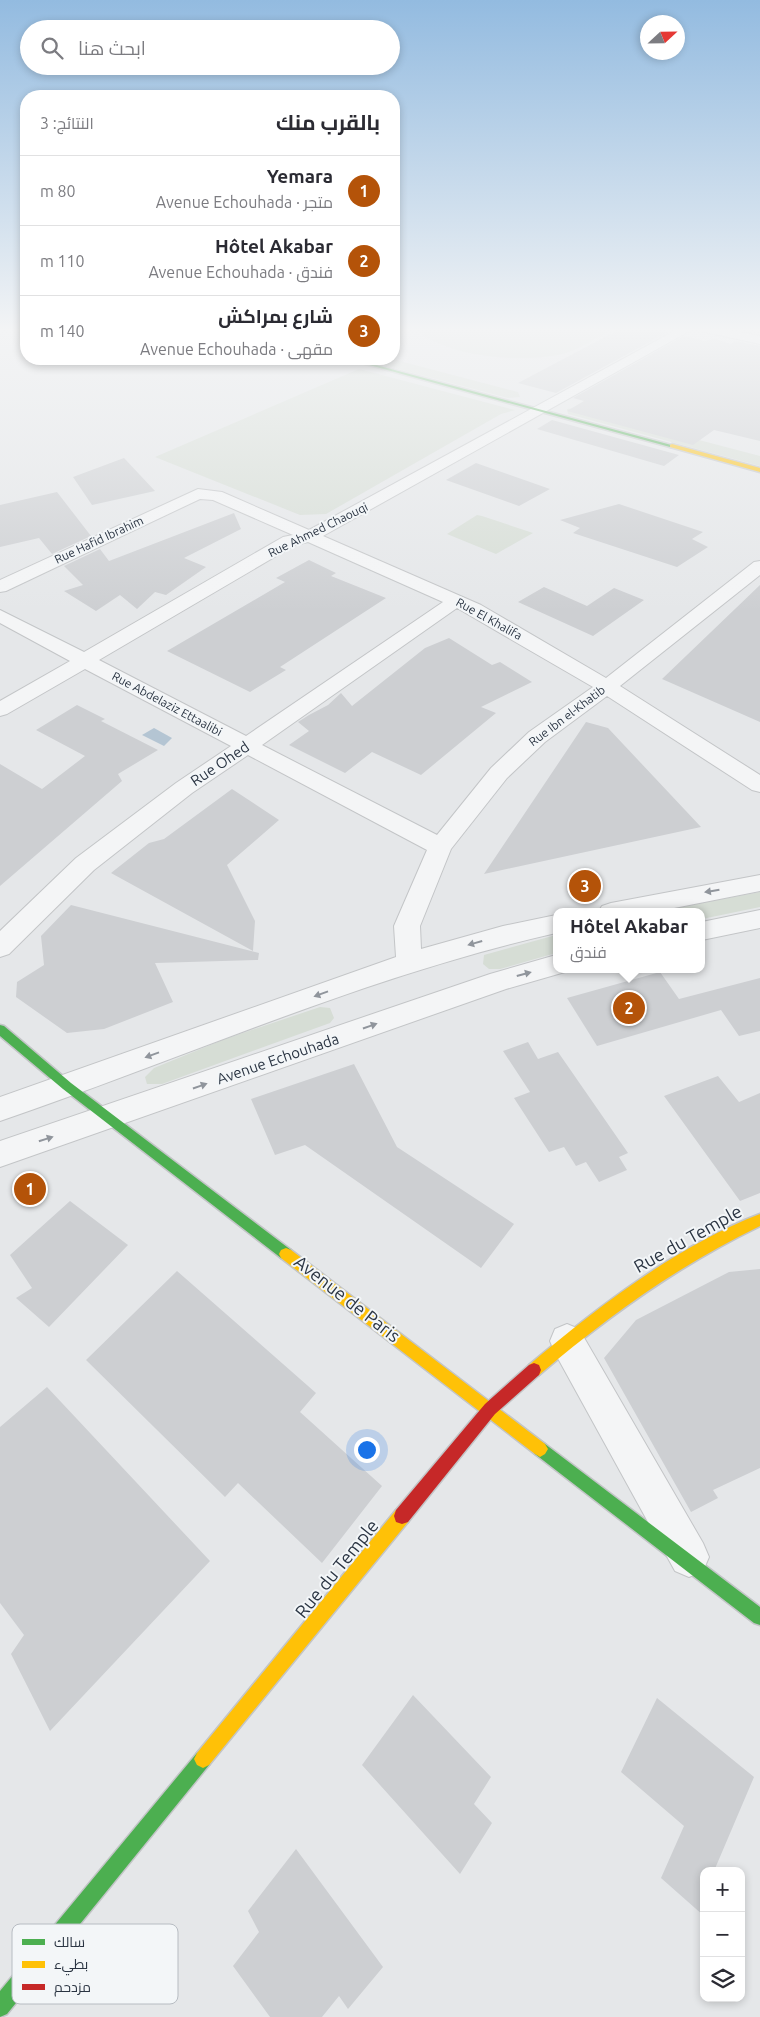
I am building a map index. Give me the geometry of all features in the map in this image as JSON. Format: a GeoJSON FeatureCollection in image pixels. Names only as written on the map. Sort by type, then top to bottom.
{"type":"FeatureCollection","features":[{"type":"Feature","properties":{"kind":"street","name":"Rue Ahmed Chaouqi"},"geometry":{"type":"LineString","coordinates":[[0,710],[289,541],[311,536],[505,423]]}},
{"type":"Feature","properties":{"kind":"street"},"geometry":{"type":"LineString","coordinates":[[609,423],[760,470]]}},
{"type":"Feature","properties":{"kind":"street","name":"Rue El Khalifa"},"geometry":{"type":"LineString","coordinates":[[198,494],[216,495],[456,601],[607,687],[760,785]]}},
{"type":"Feature","properties":{"kind":"street","name":"Rue Hafid Ibrahim"},"geometry":{"type":"LineString","coordinates":[[0,586],[198,494]]}},
{"type":"Feature","properties":{"kind":"street","name":"Rue Ibn el-Khatib"},"geometry":{"type":"LineString","coordinates":[[409,962],[407,926],[440,847],[500,773],[537,737],[607,687],[760,566]]}},
{"type":"Feature","properties":{"kind":"street","name":"Rue Ohed"},"geometry":{"type":"LineString","coordinates":[[0,948],[85,864],[184,788],[456,601]]}},
{"type":"Feature","properties":{"kind":"street","name":"Rue Abdelaziz Ettaalibi"},"geometry":{"type":"LineString","coordinates":[[0,616],[440,847]]}},
{"type":"Feature","properties":{"kind":"street"},"geometry":{"type":"LineString","coordinates":[[630,908],[760,883]]}},
{"type":"Feature","properties":{"kind":"street"},"geometry":{"type":"LineString","coordinates":[[705,930],[760,919]]}},
{"type":"Feature","properties":{"kind":"street"},"geometry":{"type":"LineString","coordinates":[[0,1109],[409,962],[503,935],[553,925]]}},
{"type":"Feature","properties":{"kind":"street","name":"Avenue Echouhada"},"geometry":{"type":"LineString","coordinates":[[0,1154],[109,1118],[500,981],[553,967]]}},
{"type":"Feature","properties":{"kind":"street","name":"Avenue de Paris"},"geometry":{"type":"LineString","coordinates":[[0,1029],[67,1086],[760,1617]]}},
{"type":"Feature","properties":{"kind":"street","name":"Rue du Temple"},"geometry":{"type":"LineString","coordinates":[[68,1924],[490,1409],[566,1341],[648,1278],[699,1249],[760,1220]]}},
{"type":"Feature","properties":{"kind":"street","name":"Avenue de Paris"},"geometry":{"type":"LineString","coordinates":[[566,1341],[695,1567]]}},
{"type":"Feature","properties":{"kind":"street","name":"Rue du Temple"},"geometry":{"type":"LineString","coordinates":[[0,2007],[12,1992]]}},
{"type":"Feature","properties":{"kind":"shaded area"},"geometry":{"type":"Polygon","coordinates":[[[234,423],[485,423],[326,514],[300,515],[155,457],[234,423]]]}},
{"type":"Feature","properties":{"kind":"shaded area"},"geometry":{"type":"Polygon","coordinates":[[[602,423],[635,423],[760,456],[760,466],[602,423]]]}},
{"type":"Feature","properties":{"kind":"shaded area"},"geometry":{"type":"Polygon","coordinates":[[[477,515],[533,533],[496,554],[447,534],[477,515]]]}},
{"type":"Feature","properties":{"kind":"shaded area"},"geometry":{"type":"Polygon","coordinates":[[[760,892],[760,907],[705,918],[705,908],[674,908],[760,892]]]}},
{"type":"Feature","properties":{"kind":"shaded area"},"geometry":{"type":"Polygon","coordinates":[[[553,936],[553,954],[500,969],[489,969],[483,964],[484,955],[553,936]]]}},
{"type":"Feature","properties":{"kind":"shaded area"},"geometry":{"type":"Polygon","coordinates":[[[320,1007],[330,1008],[334,1018],[330,1023],[162,1084],[147,1084],[145,1077],[154,1068],[225,1039],[320,1007]]]}},
{"type":"Feature","properties":{"kind":"water"},"geometry":{"type":"Polygon","coordinates":[[[154,728],[172,738],[164,746],[142,735],[154,728]]]}},
{"type":"Feature","properties":{"kind":"building"},"geometry":{"type":"Polygon","coordinates":[[[547,423],[563,423],[679,455],[664,466],[537,429],[547,423]]]}},
{"type":"Feature","properties":{"kind":"building"},"geometry":{"type":"Polygon","coordinates":[[[612,423],[760,423],[760,441],[714,430],[693,445],[612,423]]]}},
{"type":"Feature","properties":{"kind":"building"},"geometry":{"type":"Polygon","coordinates":[[[124,458],[155,491],[92,505],[73,477],[124,458]]]}},
{"type":"Feature","properties":{"kind":"building"},"geometry":{"type":"Polygon","coordinates":[[[476,463],[550,489],[519,506],[446,480],[476,463]]]}},
{"type":"Feature","properties":{"kind":"building"},"geometry":{"type":"Polygon","coordinates":[[[57,492],[91,536],[52,554],[39,538],[0,547],[0,505],[57,492]]]}},
{"type":"Feature","properties":{"kind":"building"},"geometry":{"type":"Polygon","coordinates":[[[619,504],[703,532],[692,539],[708,547],[677,567],[573,533],[580,528],[560,520],[619,504]]]}},
{"type":"Feature","properties":{"kind":"building"},"geometry":{"type":"Polygon","coordinates":[[[234,513],[241,529],[184,558],[206,567],[166,595],[155,592],[137,609],[120,595],[96,611],[64,591],[83,585],[64,566],[100,549],[109,561],[234,513]]]}},
{"type":"Feature","properties":{"kind":"building"},"geometry":{"type":"Polygon","coordinates":[[[309,560],[336,573],[331,576],[386,598],[280,667],[286,670],[250,692],[167,651],[285,582],[276,578],[309,560]]]}},
{"type":"Feature","properties":{"kind":"building"},"geometry":{"type":"Polygon","coordinates":[[[760,585],[760,722],[662,679],[760,585]]]}},
{"type":"Feature","properties":{"kind":"building"},"geometry":{"type":"Polygon","coordinates":[[[544,587],[587,606],[614,588],[644,600],[593,636],[518,602],[544,587]]]}},
{"type":"Feature","properties":{"kind":"building"},"geometry":{"type":"Polygon","coordinates":[[[449,638],[492,665],[500,662],[532,682],[481,707],[496,713],[421,775],[372,752],[345,773],[289,745],[309,731],[298,722],[328,705],[341,693],[352,706],[425,648],[449,638]]]}},
{"type":"Feature","properties":{"kind":"building"},"geometry":{"type":"Polygon","coordinates":[[[77,705],[105,719],[101,721],[158,750],[118,774],[122,781],[0,886],[0,764],[42,789],[85,756],[36,730],[77,705]]]}},
{"type":"Feature","properties":{"kind":"building"},"geometry":{"type":"Polygon","coordinates":[[[586,722],[608,728],[701,827],[484,874],[586,722]]]}},
{"type":"Feature","properties":{"kind":"building"},"geometry":{"type":"Polygon","coordinates":[[[232,789],[279,820],[227,865],[255,921],[253,951],[111,873],[149,843],[164,839],[232,789]]]}},
{"type":"Feature","properties":{"kind":"building"},"geometry":{"type":"Polygon","coordinates":[[[71,905],[259,953],[258,960],[155,963],[173,1002],[104,1029],[67,1033],[16,997],[17,982],[44,965],[41,936],[71,905]]]}},
{"type":"Feature","properties":{"kind":"building"},"geometry":{"type":"Polygon","coordinates":[[[656,973],[661,973],[679,999],[760,978],[760,1031],[739,1036],[721,1010],[597,1046],[567,998],[656,973]]]}},
{"type":"Feature","properties":{"kind":"building"},"geometry":{"type":"Polygon","coordinates":[[[528,1042],[538,1059],[558,1052],[628,1153],[619,1157],[627,1170],[599,1182],[586,1162],[576,1166],[564,1147],[549,1152],[514,1098],[530,1092],[503,1051],[528,1042]]]}},
{"type":"Feature","properties":{"kind":"building"},"geometry":{"type":"Polygon","coordinates":[[[354,1064],[397,1147],[514,1224],[481,1268],[305,1145],[275,1155],[251,1099],[354,1064]]]}},
{"type":"Feature","properties":{"kind":"building"},"geometry":{"type":"Polygon","coordinates":[[[718,1076],[739,1102],[760,1093],[760,1193],[740,1201],[664,1096],[718,1076]]]}},
{"type":"Feature","properties":{"kind":"building"},"geometry":{"type":"Polygon","coordinates":[[[70,1201],[128,1245],[49,1327],[16,1298],[32,1288],[10,1255],[70,1201]]]}},
{"type":"Feature","properties":{"kind":"building"},"geometry":{"type":"Polygon","coordinates":[[[760,1269],[760,1468],[713,1490],[718,1498],[691,1512],[604,1358],[636,1320],[729,1272],[760,1269]]]}},
{"type":"Feature","properties":{"kind":"building"},"geometry":{"type":"Polygon","coordinates":[[[177,1271],[316,1393],[300,1412],[382,1486],[322,1563],[238,1483],[225,1497],[86,1360],[177,1271]]]}},
{"type":"Feature","properties":{"kind":"building"},"geometry":{"type":"Polygon","coordinates":[[[47,1387],[210,1561],[50,1731],[11,1654],[24,1635],[0,1603],[0,1427],[47,1387]]]}},
{"type":"Feature","properties":{"kind":"building"},"geometry":{"type":"Polygon","coordinates":[[[413,1695],[491,1777],[474,1804],[492,1823],[460,1874],[362,1765],[413,1695]]]}},
{"type":"Feature","properties":{"kind":"building"},"geometry":{"type":"Polygon","coordinates":[[[657,1698],[754,1777],[716,1867],[700,1867],[700,1912],[661,1878],[684,1826],[621,1772],[657,1698]]]}},
{"type":"Feature","properties":{"kind":"building"},"geometry":{"type":"Polygon","coordinates":[[[296,1849],[383,1967],[348,2009],[339,1996],[322,2017],[270,2017],[233,1966],[259,1932],[248,1911],[296,1849]]]}},
{"type":"Feature","properties":{"kind":"traffic: fast"},"geometry":{"type":"LineString","coordinates":[[587,423],[672,446]]}},
{"type":"Feature","properties":{"kind":"traffic: fast"},"geometry":{"type":"LineString","coordinates":[[0,1029],[67,1086],[286,1254]]}},
{"type":"Feature","properties":{"kind":"traffic: fast"},"geometry":{"type":"LineString","coordinates":[[540,1449],[760,1617]]}},
{"type":"Feature","properties":{"kind":"traffic: fast"},"geometry":{"type":"LineString","coordinates":[[68,1924],[203,1759]]}},
{"type":"Feature","properties":{"kind":"traffic: fast"},"geometry":{"type":"LineString","coordinates":[[0,2007],[12,1992]]}},
{"type":"Feature","properties":{"kind":"traffic: slow"},"geometry":{"type":"LineString","coordinates":[[672,446],[760,470]]}},
{"type":"Feature","properties":{"kind":"traffic: slow"},"geometry":{"type":"LineString","coordinates":[[534,1370],[613,1306],[669,1268],[760,1220]]}},
{"type":"Feature","properties":{"kind":"traffic: slow"},"geometry":{"type":"LineString","coordinates":[[286,1254],[540,1449]]}},
{"type":"Feature","properties":{"kind":"traffic: slow"},"geometry":{"type":"LineString","coordinates":[[203,1759],[402,1516]]}},
{"type":"Feature","properties":{"kind":"traffic: jam"},"geometry":{"type":"LineString","coordinates":[[402,1516],[490,1409],[534,1370]]}},
{"type":"Feature","properties":{"kind":"place","name":"شارع بمراكش"},"geometry":{"type":"Point","coordinates":[585,886]}},
{"type":"Feature","properties":{"kind":"place","name":"Hôtel Akabar"},"geometry":{"type":"Point","coordinates":[629,1008]}},
{"type":"Feature","properties":{"kind":"place","name":"Yemara"},"geometry":{"type":"Point","coordinates":[30,1189]}}]}
